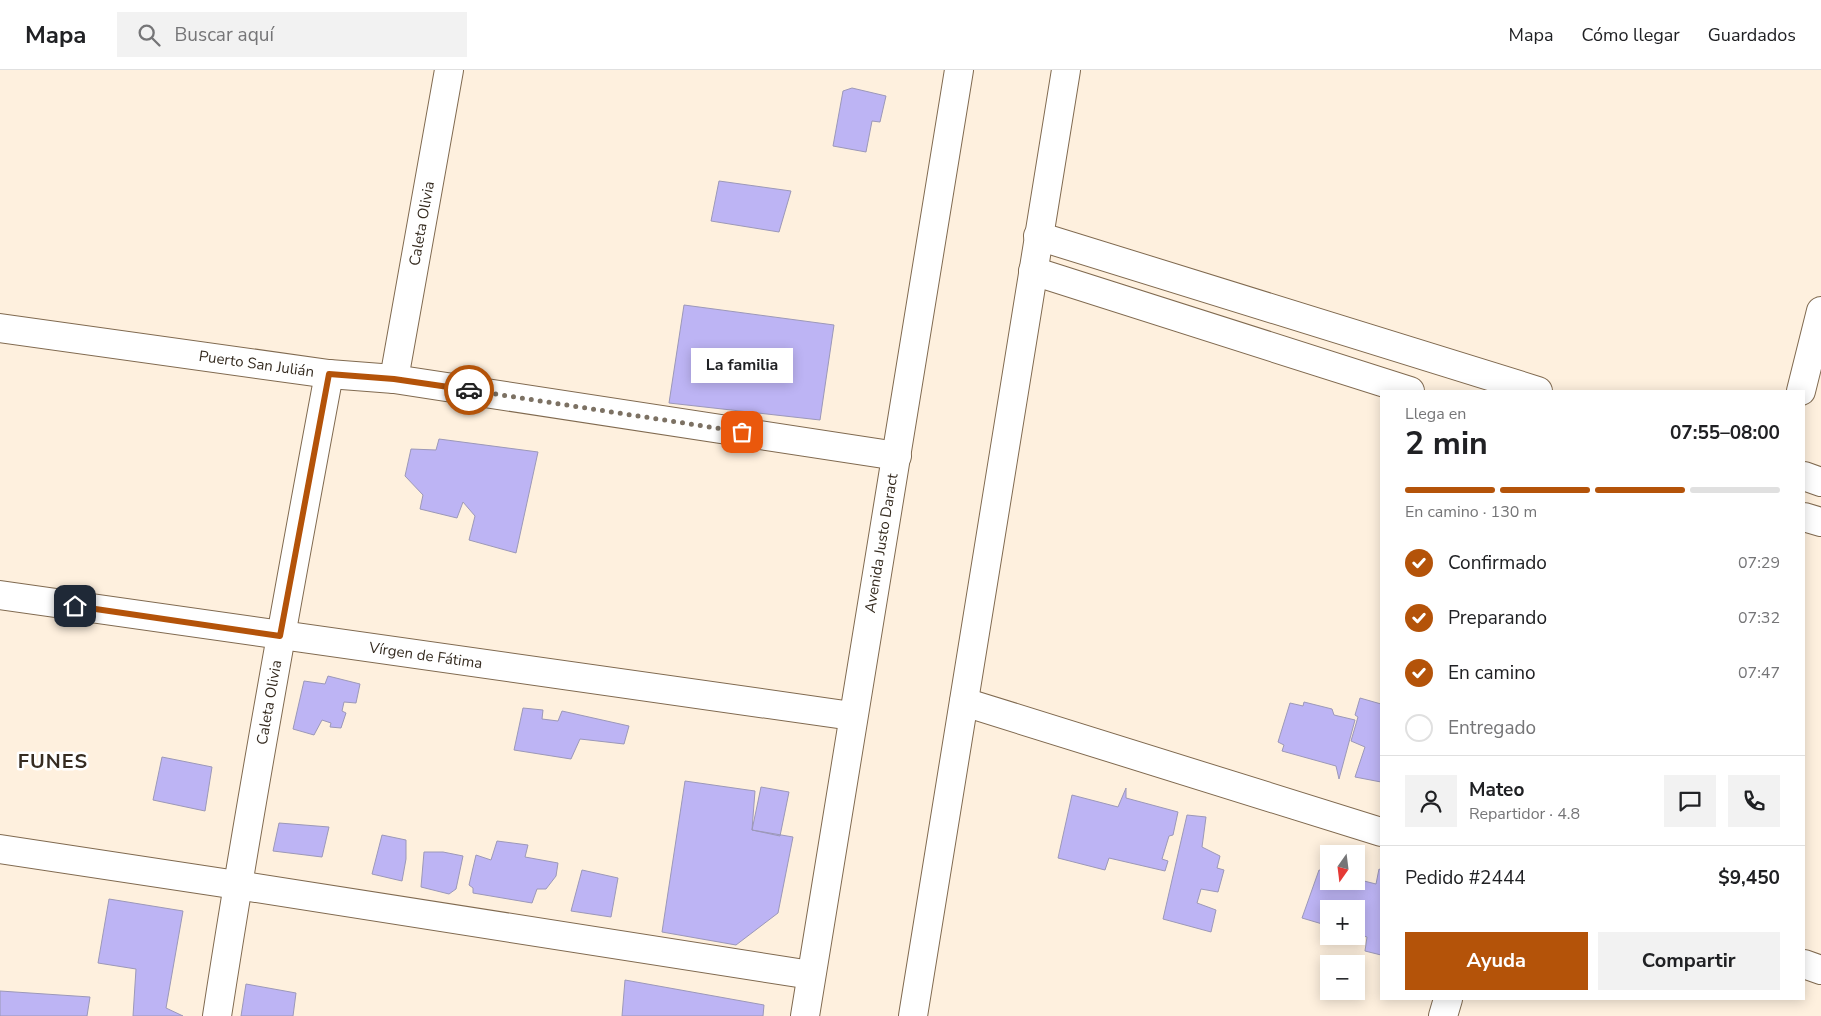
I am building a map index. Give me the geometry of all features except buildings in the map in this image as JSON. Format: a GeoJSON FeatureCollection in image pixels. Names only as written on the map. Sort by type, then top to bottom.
{"type":"FeatureCollection","features":[{"type":"Feature","properties":{"kind":"street","name":"Caleta Olivia"},"geometry":{"type":"LineString","coordinates":[[394,379],[449,70]]}},
{"type":"Feature","properties":{"kind":"street","name":"Avenida Justo Daract"},"geometry":{"type":"LineString","coordinates":[[805,1016],[852,716],[897,456],[959,70]]}},
{"type":"Feature","properties":{"kind":"street"},"geometry":{"type":"LineString","coordinates":[[913,1016],[1066,70]]}},
{"type":"Feature","properties":{"kind":"street"},"geometry":{"type":"LineString","coordinates":[[1038,236],[1535,390]]}},
{"type":"Feature","properties":{"kind":"street"},"geometry":{"type":"LineString","coordinates":[[1033,272],[1407,390]]}},
{"type":"Feature","properties":{"kind":"street"},"geometry":{"type":"LineString","coordinates":[[1800,390],[1821,311]]}},
{"type":"Feature","properties":{"kind":"street","name":"Puerto San Julián"},"geometry":{"type":"LineString","coordinates":[[0,328],[329,374],[394,379],[897,456]]}},
{"type":"Feature","properties":{"kind":"street","name":"Caleta Olivia"},"geometry":{"type":"LineString","coordinates":[[217,1016],[237,885],[280,636],[329,374]]}},
{"type":"Feature","properties":{"kind":"street"},"geometry":{"type":"LineString","coordinates":[[1805,476],[1821,482]]}},
{"type":"Feature","properties":{"kind":"street"},"geometry":{"type":"LineString","coordinates":[[1805,516],[1821,522]]}},
{"type":"Feature","properties":{"kind":"street","name":"Vírgen de Fátima"},"geometry":{"type":"LineString","coordinates":[[0,595],[852,716]]}},
{"type":"Feature","properties":{"kind":"street"},"geometry":{"type":"LineString","coordinates":[[964,702],[1380,832]]}},
{"type":"Feature","properties":{"kind":"street"},"geometry":{"type":"LineString","coordinates":[[0,850],[237,885],[811,976]]}},
{"type":"Feature","properties":{"kind":"street"},"geometry":{"type":"LineString","coordinates":[[1805,964],[1821,970]]}},
{"type":"Feature","properties":{"kind":"street"},"geometry":{"type":"LineString","coordinates":[[1444,1016],[1448,1000]]}},
{"type":"Feature","properties":{"kind":"way so far"},"geometry":{"type":"LineString","coordinates":[[469,390],[742,432]]}},
{"type":"Feature","properties":{"kind":"place","name":"La familia"},"geometry":{"type":"Point","coordinates":[742,432]}},
{"type":"Feature","properties":{"kind":"district","name":"FUNES"},"geometry":{"type":"Point","coordinates":[53,761]}},
{"type":"Feature","properties":{"kind":"route"},"geometry":{"type":"LineString","coordinates":[[75,606],[280,636],[329,374],[394,379],[469,390]]}}]}
